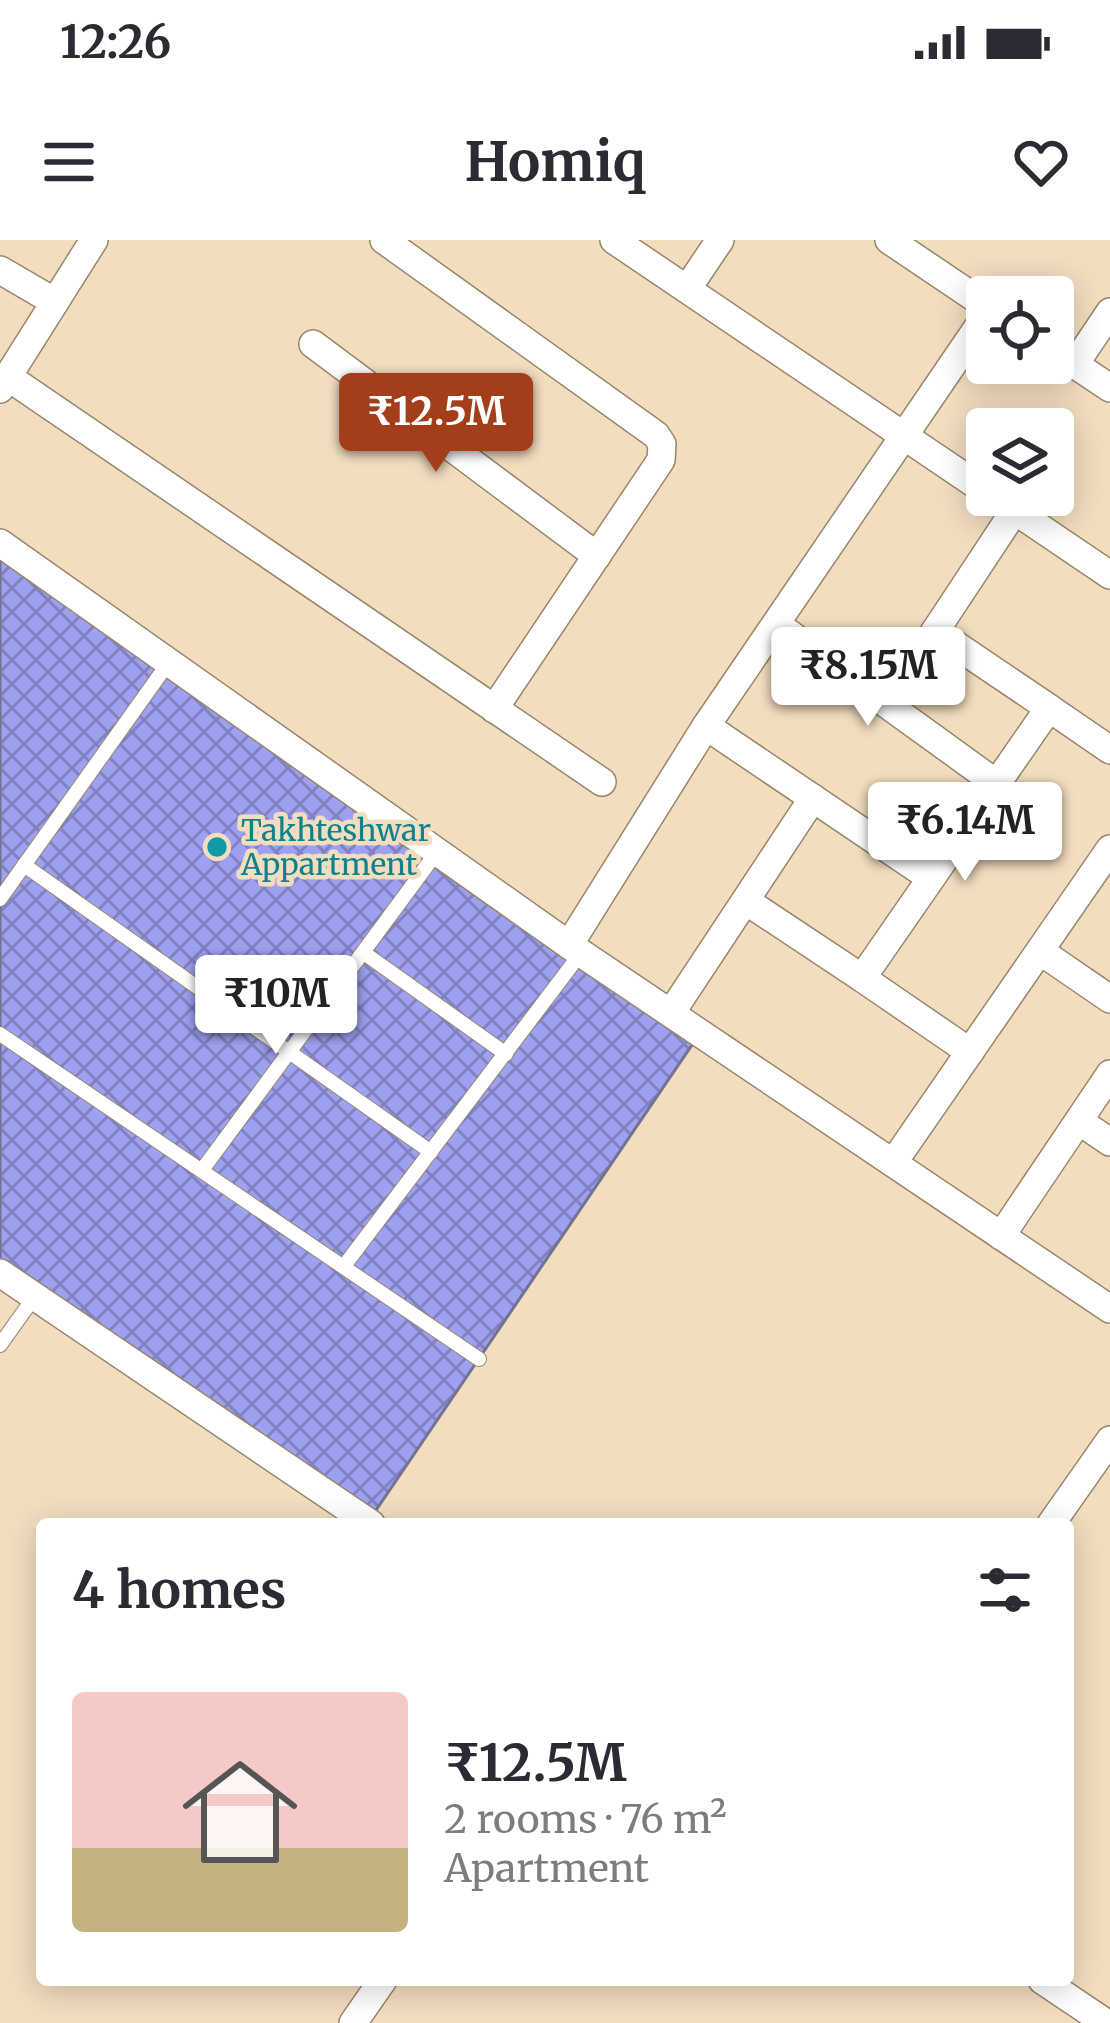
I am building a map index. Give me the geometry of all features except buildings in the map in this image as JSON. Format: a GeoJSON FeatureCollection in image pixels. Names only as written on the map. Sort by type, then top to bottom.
{"type":"FeatureCollection","features":[{"type":"Feature","properties":{"kind":"street"},"geometry":{"type":"LineString","coordinates":[[94,240],[4,383],[602,782]]}},
{"type":"Feature","properties":{"kind":"street"},"geometry":{"type":"LineString","coordinates":[[384,240],[656,434],[662,443],[661,460],[494,709]]}},
{"type":"Feature","properties":{"kind":"street"},"geometry":{"type":"LineString","coordinates":[[614,240],[966,478]]}},
{"type":"Feature","properties":{"kind":"street"},"geometry":{"type":"LineString","coordinates":[[687,289],[720,240]]}},
{"type":"Feature","properties":{"kind":"street"},"geometry":{"type":"LineString","coordinates":[[903,244],[966,294]]}},
{"type":"Feature","properties":{"kind":"street"},"geometry":{"type":"LineString","coordinates":[[0,270],[55,302]]}},
{"type":"Feature","properties":{"kind":"street"},"geometry":{"type":"LineString","coordinates":[[1074,347],[1110,312]]}},
{"type":"Feature","properties":{"kind":"street"},"geometry":{"type":"LineString","coordinates":[[575,949],[706,726],[966,342]]}},
{"type":"Feature","properties":{"kind":"street"},"geometry":{"type":"LineString","coordinates":[[314,344],[597,556]]}},
{"type":"Feature","properties":{"kind":"street"},"geometry":{"type":"LineString","coordinates":[[1074,364],[1110,388]]}},
{"type":"Feature","properties":{"kind":"street"},"geometry":{"type":"LineString","coordinates":[[887,704],[935,631],[990,516]]}},
{"type":"Feature","properties":{"kind":"street"},"geometry":{"type":"LineString","coordinates":[[1023,516],[1110,575]]}},
{"type":"Feature","properties":{"kind":"street"},"geometry":{"type":"LineString","coordinates":[[0,543],[575,949],[1110,1309]]}},
{"type":"Feature","properties":{"kind":"street"},"geometry":{"type":"LineString","coordinates":[[776,624],[997,784]]}},
{"type":"Feature","properties":{"kind":"street"},"geometry":{"type":"LineString","coordinates":[[935,631],[1110,750]]}},
{"type":"Feature","properties":{"kind":"street"},"geometry":{"type":"LineString","coordinates":[[862,978],[1049,708]]}},
{"type":"Feature","properties":{"kind":"street"},"geometry":{"type":"LineString","coordinates":[[706,726],[931,878]]}},
{"type":"Feature","properties":{"kind":"street"},"geometry":{"type":"LineString","coordinates":[[671,1013],[813,798]]}},
{"type":"Feature","properties":{"kind":"street"},"geometry":{"type":"LineString","coordinates":[[893,1163],[1108,856]]}},
{"type":"Feature","properties":{"kind":"street"},"geometry":{"type":"LineString","coordinates":[[746,901],[970,1052]]}},
{"type":"Feature","properties":{"kind":"street"},"geometry":{"type":"LineString","coordinates":[[1040,951],[1110,998]]}},
{"type":"Feature","properties":{"kind":"street"},"geometry":{"type":"LineString","coordinates":[[1001,1236],[1110,1074]]}},
{"type":"Feature","properties":{"kind":"street"},"geometry":{"type":"LineString","coordinates":[[1079,1120],[1110,1142]]}},
{"type":"Feature","properties":{"kind":"street"},"geometry":{"type":"LineString","coordinates":[[0,1273],[362,1518]]}},
{"type":"Feature","properties":{"kind":"street"},"geometry":{"type":"LineString","coordinates":[[1055,1518],[1110,1440]]}},
{"type":"Feature","properties":{"kind":"street"},"geometry":{"type":"LineString","coordinates":[[353,2023],[379,1986]]}},
{"type":"Feature","properties":{"kind":"street"},"geometry":{"type":"LineString","coordinates":[[1051,1986],[1106,2023]]}},
{"type":"Feature","properties":{"kind":"lane"},"geometry":{"type":"LineString","coordinates":[[0,899],[169,662]]}},
{"type":"Feature","properties":{"kind":"lane"},"geometry":{"type":"LineString","coordinates":[[202,1171],[437,852]]}},
{"type":"Feature","properties":{"kind":"lane"},"geometry":{"type":"LineString","coordinates":[[25,865],[431,1151]]}},
{"type":"Feature","properties":{"kind":"lane"},"geometry":{"type":"LineString","coordinates":[[344,1266],[506,1054],[575,949]]}},
{"type":"Feature","properties":{"kind":"lane"},"geometry":{"type":"LineString","coordinates":[[364,953],[506,1054]]}},
{"type":"Feature","properties":{"kind":"lane"},"geometry":{"type":"LineString","coordinates":[[0,1034],[479,1359]]}},
{"type":"Feature","properties":{"kind":"lane"},"geometry":{"type":"LineString","coordinates":[[0,1346],[35,1296]]}},
{"type":"Feature","properties":{"kind":"place","name":"Takhteshwar Appartment"},"geometry":{"type":"Point","coordinates":[217,847]}}]}
